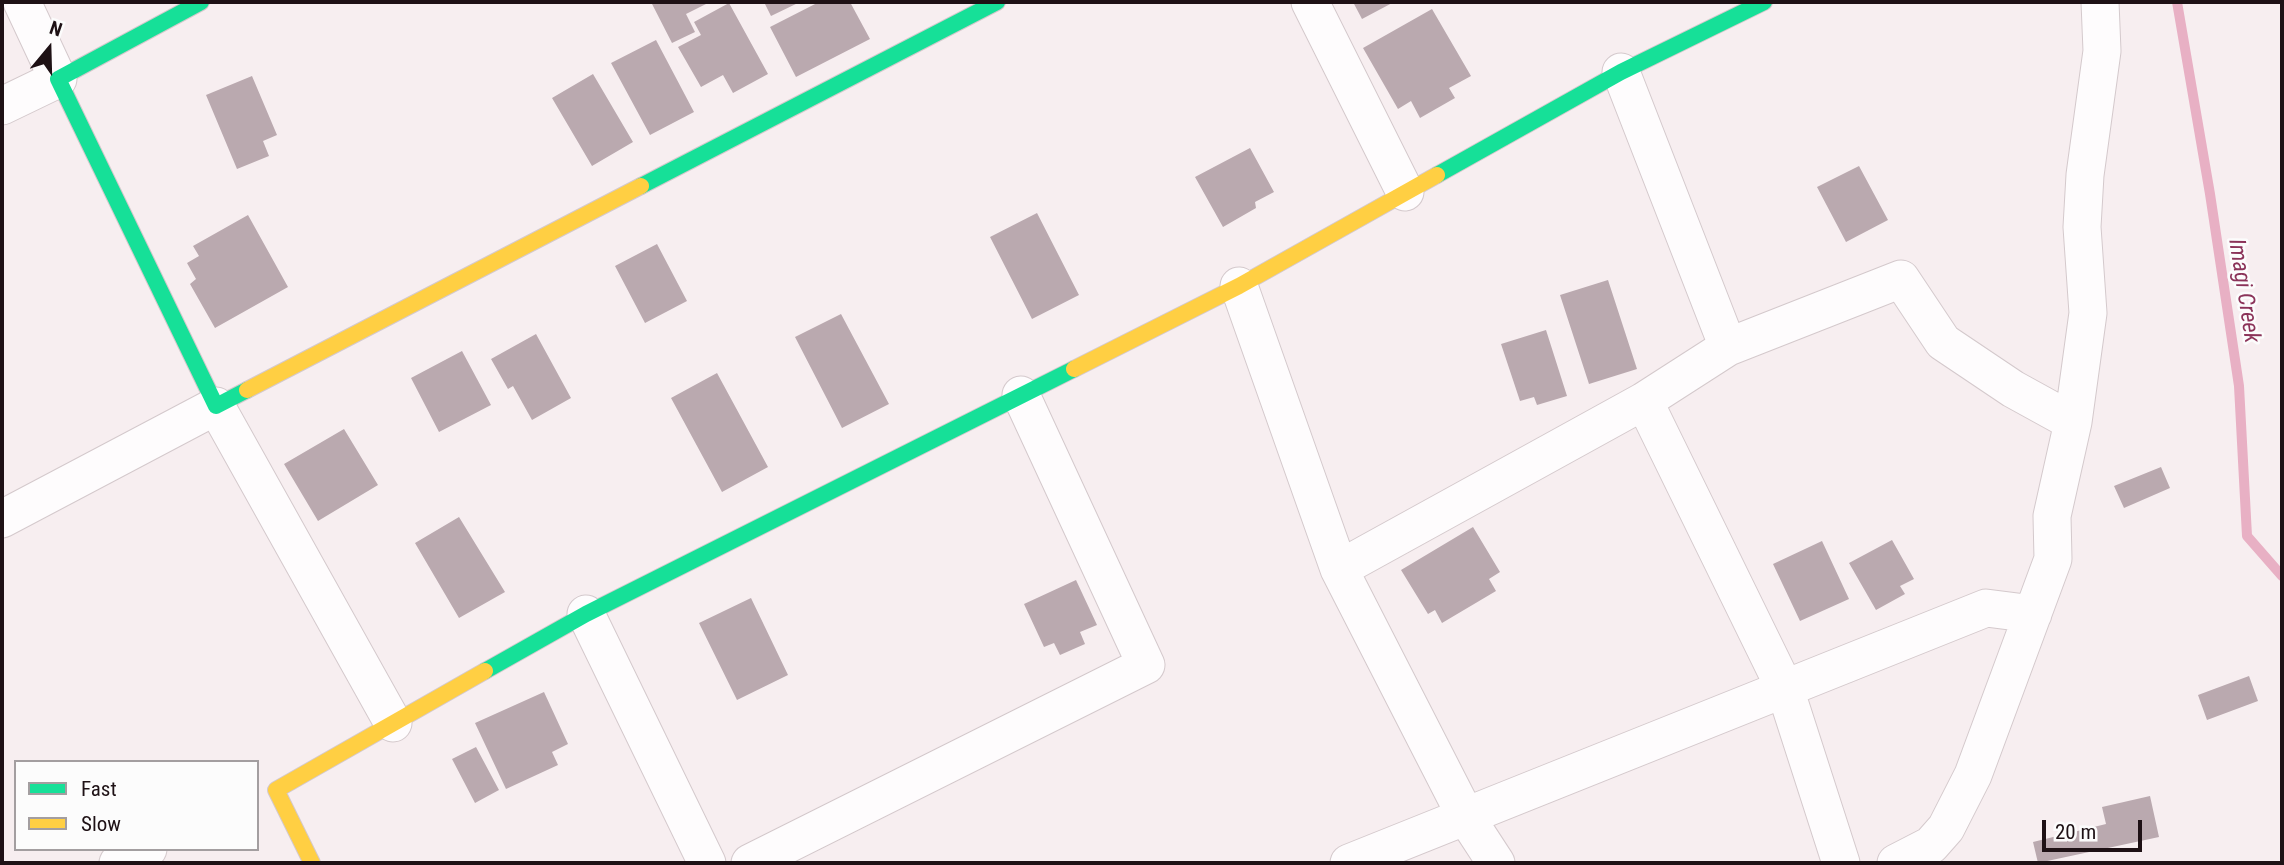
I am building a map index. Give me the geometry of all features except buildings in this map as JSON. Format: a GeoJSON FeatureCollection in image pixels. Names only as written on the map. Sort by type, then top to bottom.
{"type":"FeatureCollection","features":[{"type":"Feature","properties":{"kind":"street"},"geometry":{"type":"LineString","coordinates":[[22,2],[216,406],[393,723]]}},
{"type":"Feature","properties":{"kind":"street"},"geometry":{"type":"LineString","coordinates":[[2,106],[201,2]]}},
{"type":"Feature","properties":{"kind":"street"},"geometry":{"type":"LineString","coordinates":[[1311,2],[1405,192]]}},
{"type":"Feature","properties":{"kind":"street"},"geometry":{"type":"LineString","coordinates":[[313,863],[266,794],[586,614],[1238,286],[1621,72],[1764,2]]}},
{"type":"Feature","properties":{"kind":"street"},"geometry":{"type":"LineString","coordinates":[[1896,863],[1931,845],[1946,828],[1973,775],[2053,559],[2052,516],[2073,422],[2088,313],[2082,227],[2085,175],[2102,51],[2100,2]]}},
{"type":"Feature","properties":{"kind":"street"},"geometry":{"type":"LineString","coordinates":[[2,519],[976,7]]}},
{"type":"Feature","properties":{"kind":"street"},"geometry":{"type":"LineString","coordinates":[[1621,72],[1728,347]]}},
{"type":"Feature","properties":{"kind":"street"},"geometry":{"type":"LineString","coordinates":[[1339,569],[1644,401],[1728,347],[1901,279],[1943,342],[2012,389],[2073,422]]}},
{"type":"Feature","properties":{"kind":"street"},"geometry":{"type":"LineString","coordinates":[[1238,286],[1339,569],[1466,817],[1496,863]]}},
{"type":"Feature","properties":{"kind":"street"},"geometry":{"type":"LineString","coordinates":[[750,863],[1146,665],[1021,395]]}},
{"type":"Feature","properties":{"kind":"street"},"geometry":{"type":"LineString","coordinates":[[1644,401],[1785,689],[1842,863]]}},
{"type":"Feature","properties":{"kind":"street"},"geometry":{"type":"LineString","coordinates":[[1349,863],[1986,608],[2033,614]]}},
{"type":"Feature","properties":{"kind":"street"},"geometry":{"type":"LineString","coordinates":[[586,614],[707,863]]}},
{"type":"Feature","properties":{"kind":"street"},"geometry":{"type":"LineString","coordinates":[[118,863],[144,851]]}},
{"type":"Feature","properties":{"kind":"waterway","name":"Imagi Creek"},"geometry":{"type":"LineString","coordinates":[[2177,2],[2239,386],[2247,536],[2282,576]]}},
{"type":"Feature","properties":{"kind":"traffic: fast"},"geometry":{"type":"LineString","coordinates":[[201,2],[58,79],[216,406],[247,390]]}},
{"type":"Feature","properties":{"kind":"traffic: fast"},"geometry":{"type":"LineString","coordinates":[[641,186],[997,2]]}},
{"type":"Feature","properties":{"kind":"traffic: fast"},"geometry":{"type":"LineString","coordinates":[[1437,175],[1621,72],[1764,2]]}},
{"type":"Feature","properties":{"kind":"traffic: fast"},"geometry":{"type":"LineString","coordinates":[[485,671],[586,614],[1074,369]]}},
{"type":"Feature","properties":{"kind":"traffic: slow"},"geometry":{"type":"LineString","coordinates":[[1074,369],[1239,286],[1437,175]]}},
{"type":"Feature","properties":{"kind":"traffic: slow"},"geometry":{"type":"LineString","coordinates":[[247,390],[641,186]]}},
{"type":"Feature","properties":{"kind":"traffic: slow"},"geometry":{"type":"LineString","coordinates":[[312,863],[276,790],[485,671]]}}]}
